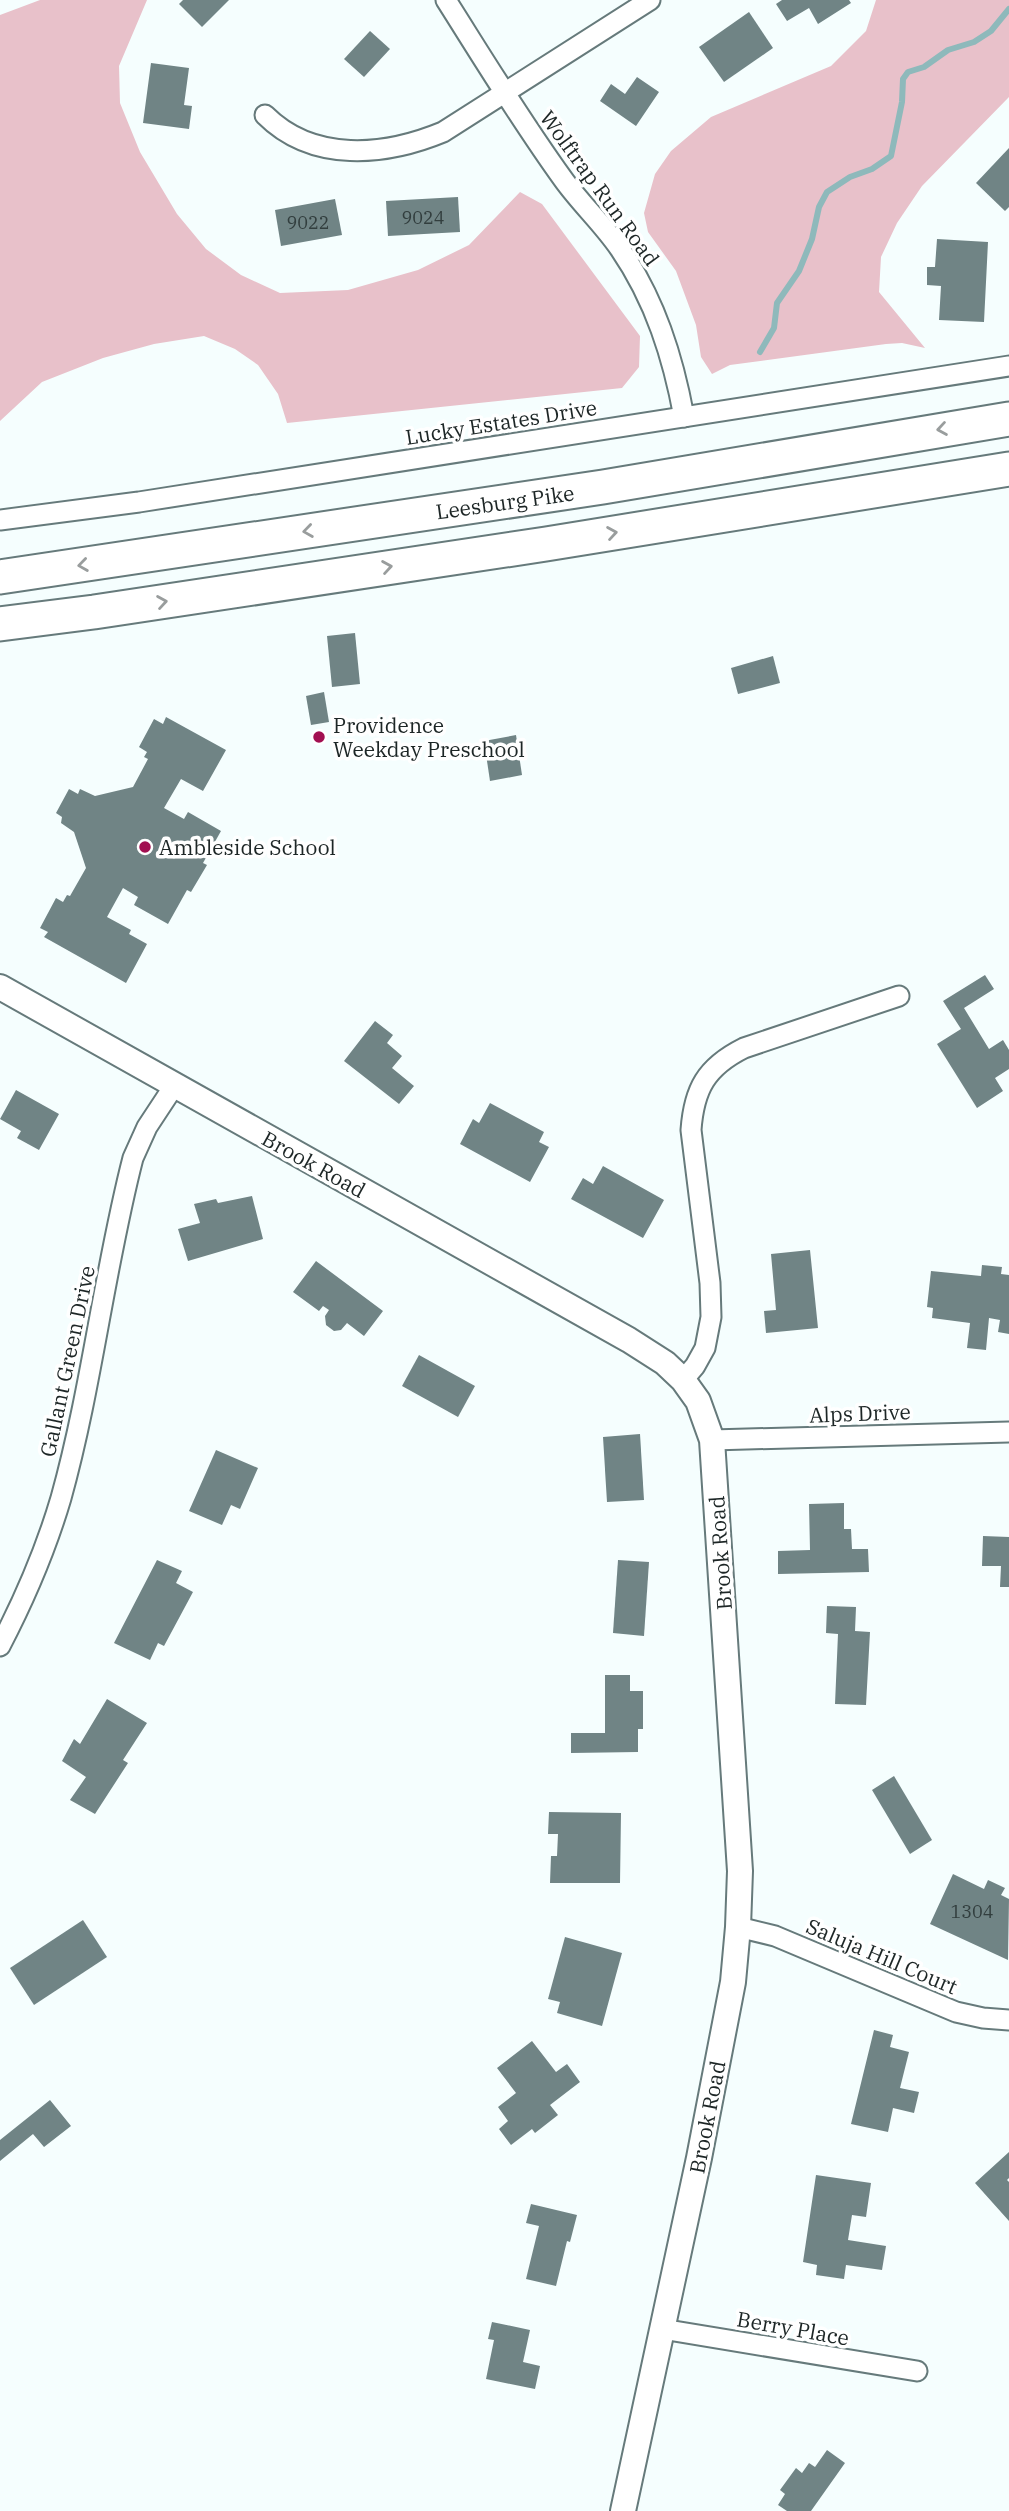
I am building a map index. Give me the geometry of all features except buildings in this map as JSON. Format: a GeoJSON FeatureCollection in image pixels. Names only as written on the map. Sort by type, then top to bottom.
{"type":"FeatureCollection","features":[{"type":"Feature","properties":{"kind":"highway","name":"Leesburg Pike"},"geometry":{"type":"LineString","coordinates":[[0,577],[603,487],[1009,419]]}},
{"type":"Feature","properties":{"kind":"highway"},"geometry":{"type":"LineString","coordinates":[[951,479],[977,459],[1009,447]]}},
{"type":"Feature","properties":{"kind":"highway"},"geometry":{"type":"LineString","coordinates":[[0,624],[546,544],[1009,469]]}},
{"type":"Feature","properties":{"kind":"highway"},"geometry":{"type":"LineString","coordinates":[[0,639],[94,612]]}},
{"type":"Feature","properties":{"kind":"street","name":"Wolftrap Run Road"},"geometry":{"type":"LineString","coordinates":[[446,0],[564,180],[620,247],[646,293],[663,333],[676,372],[684,417]]}},
{"type":"Feature","properties":{"kind":"street"},"geometry":{"type":"LineString","coordinates":[[265,115],[289,134],[313,145],[356,151],[386,150],[416,143],[443,132],[650,0]]}},
{"type":"Feature","properties":{"kind":"street","name":"Lucky Estates Drive"},"geometry":{"type":"LineString","coordinates":[[0,520],[139,502],[1009,366]]}},
{"type":"Feature","properties":{"kind":"street","name":"Brook Road"},"geometry":{"type":"LineString","coordinates":[[0,987],[629,1340],[665,1363],[683,1380],[698,1401],[712,1440],[739,1842],[738,1927],[733,1982],[707,2119],[623,2511]]}},
{"type":"Feature","properties":{"kind":"street"},"geometry":{"type":"LineString","coordinates":[[683,1380],[705,1348],[711,1317],[710,1283],[691,1130],[692,1110],[700,1087],[726,1057],[744,1048],[898,996]]}},
{"type":"Feature","properties":{"kind":"street","name":"Gallant Green Drive"},"geometry":{"type":"LineString","coordinates":[[0,1646],[38,1564],[61,1498],[133,1158],[147,1127],[174,1086]]}},
{"type":"Feature","properties":{"kind":"street","name":"Alps Drive"},"geometry":{"type":"LineString","coordinates":[[712,1440],[1009,1432]]}},
{"type":"Feature","properties":{"kind":"street","name":"Saluja Hill Court"},"geometry":{"type":"LineString","coordinates":[[738,1927],[775,1936],[956,2012],[1009,2020]]}},
{"type":"Feature","properties":{"kind":"street","name":"Berry Place"},"geometry":{"type":"LineString","coordinates":[[662,2329],[917,2371]]}},
{"type":"Feature","properties":{"kind":"shaded area"},"geometry":{"type":"Polygon","coordinates":[[[40,0],[147,0],[119,66],[120,103],[140,152],[177,214],[206,249],[241,275],[280,293],[348,290],[418,270],[469,245],[520,192],[542,204],[640,336],[639,367],[622,388],[287,423],[278,394],[258,365],[235,349],[204,336],[154,344],[103,358],[42,382],[0,421],[0,15],[40,0]]]}},
{"type":"Feature","properties":{"kind":"shaded area"},"geometry":{"type":"Polygon","coordinates":[[[876,0],[1009,0],[1009,97],[922,186],[897,223],[881,257],[879,292],[925,348],[902,343],[886,344],[730,365],[712,374],[701,357],[696,325],[676,271],[648,232],[644,213],[655,174],[671,151],[711,117],[831,66],[866,31],[876,0]]]}},
{"type":"Feature","properties":{"kind":"waterway"},"geometry":{"type":"LineString","coordinates":[[760,352],[774,328],[777,303],[799,271],[812,239],[819,207],[827,192],[891,156],[902,102],[903,79],[908,72],[924,67],[948,50],[974,42],[991,31],[1009,9]]}},
{"type":"Feature","properties":{"kind":"place","name":"Providence Weekday Preschool"},"geometry":{"type":"Point","coordinates":[319,737]}},
{"type":"Feature","properties":{"kind":"place","name":"Ambleside School"},"geometry":{"type":"Point","coordinates":[145,847]}}]}
